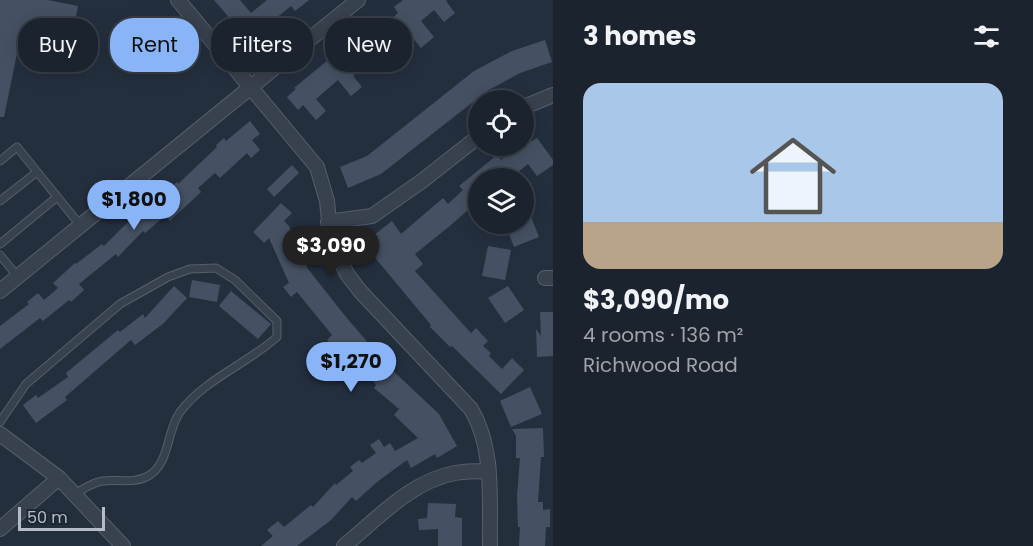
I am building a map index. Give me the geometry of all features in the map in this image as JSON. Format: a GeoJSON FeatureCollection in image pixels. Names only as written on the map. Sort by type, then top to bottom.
{"type":"FeatureCollection","features":[{"type":"Feature","properties":{"kind":"street"},"geometry":{"type":"LineString","coordinates":[[178,0],[317,168],[327,201],[331,240],[347,274],[360,291],[471,409],[480,423],[486,441],[490,546]]}},
{"type":"Feature","properties":{"kind":"street"},"geometry":{"type":"LineString","coordinates":[[0,291],[358,0]]}},
{"type":"Feature","properties":{"kind":"street"},"geometry":{"type":"LineString","coordinates":[[534,103],[553,95]]}},
{"type":"Feature","properties":{"kind":"street"},"geometry":{"type":"LineString","coordinates":[[328,222],[372,216],[422,182],[468,145]]}},
{"type":"Feature","properties":{"kind":"street"},"geometry":{"type":"LineString","coordinates":[[0,434],[59,478],[123,546]]}},
{"type":"Feature","properties":{"kind":"street"},"geometry":{"type":"LineString","coordinates":[[344,546],[405,495],[418,487],[436,478],[456,473],[488,471]]}},
{"type":"Feature","properties":{"kind":"street"},"geometry":{"type":"LineString","coordinates":[[0,529],[59,478]]}},
{"type":"Feature","properties":{"kind":"lane"},"geometry":{"type":"LineString","coordinates":[[0,161],[17,147],[80,225]]}},
{"type":"Feature","properties":{"kind":"lane"},"geometry":{"type":"LineString","coordinates":[[0,201],[37,172]]}},
{"type":"Feature","properties":{"kind":"lane"},"geometry":{"type":"LineString","coordinates":[[0,244],[57,197]]}},
{"type":"Feature","properties":{"kind":"lane"},"geometry":{"type":"LineString","coordinates":[[0,255],[18,276]]}},
{"type":"Feature","properties":{"kind":"lane"},"geometry":{"type":"LineString","coordinates":[[0,422],[26,384],[120,304],[190,269],[216,268],[235,280],[277,321],[277,336],[265,348],[199,393],[179,413],[168,439],[162,463],[148,476],[131,481],[101,481],[74,494]]}},
{"type":"Feature","properties":{"kind":"building"},"geometry":{"type":"Polygon","coordinates":[[[0,0],[48,0],[78,6],[76,17],[81,18],[18,18],[18,49],[4,117],[0,117],[0,0]]]}},
{"type":"Feature","properties":{"kind":"building"},"geometry":{"type":"Polygon","coordinates":[[[214,0],[240,0],[251,13],[267,0],[309,0],[295,11],[291,6],[276,18],[229,18],[214,0]]]}},
{"type":"Feature","properties":{"kind":"building"},"geometry":{"type":"Polygon","coordinates":[[[403,0],[447,0],[455,13],[444,22],[434,10],[421,21],[434,37],[421,48],[412,37],[412,18],[392,18],[398,13],[394,7],[403,0]]]}},
{"type":"Feature","properties":{"kind":"building"},"geometry":{"type":"Polygon","coordinates":[[[545,40],[552,62],[520,73],[489,90],[468,90],[468,106],[381,174],[348,188],[340,167],[367,156],[474,71],[512,51],[545,40]]]}},
{"type":"Feature","properties":{"kind":"building"},"geometry":{"type":"Polygon","coordinates":[[[325,62],[325,72],[358,72],[353,76],[362,87],[351,96],[338,80],[316,99],[326,111],[316,120],[303,105],[298,110],[287,97],[296,89],[294,88],[325,62]]]}},
{"type":"Feature","properties":{"kind":"building"},"geometry":{"type":"Polygon","coordinates":[[[250,121],[260,134],[252,140],[260,150],[251,158],[247,153],[220,178],[215,173],[198,188],[201,192],[170,221],[166,215],[145,233],[143,231],[118,257],[116,254],[79,284],[84,290],[71,302],[69,300],[43,321],[40,318],[0,349],[0,326],[29,304],[27,302],[38,293],[44,300],[58,288],[53,283],[75,263],[102,244],[104,246],[147,203],[149,205],[177,182],[178,184],[224,138],[226,141],[250,121]]]}},
{"type":"Feature","properties":{"kind":"building"},"geometry":{"type":"Polygon","coordinates":[[[537,138],[553,160],[553,165],[537,176],[534,168],[528,164],[523,168],[481,168],[496,156],[501,160],[506,156],[534,156],[534,140],[537,138]]]}},
{"type":"Feature","properties":{"kind":"building"},"geometry":{"type":"Polygon","coordinates":[[[292,165],[299,173],[274,197],[267,189],[292,165]]]}},
{"type":"Feature","properties":{"kind":"building"},"geometry":{"type":"Polygon","coordinates":[[[468,179],[468,210],[415,254],[423,264],[415,271],[471,333],[476,328],[488,341],[483,346],[502,369],[512,358],[524,370],[501,394],[430,327],[431,325],[367,248],[378,239],[374,235],[392,221],[401,234],[443,198],[448,204],[463,190],[459,186],[468,179]]]}},
{"type":"Feature","properties":{"kind":"building"},"geometry":{"type":"Polygon","coordinates":[[[281,203],[292,213],[284,221],[289,226],[308,269],[389,367],[439,414],[457,446],[437,458],[435,454],[411,468],[407,460],[356,501],[352,497],[331,520],[297,546],[261,546],[273,536],[267,530],[278,521],[284,527],[311,505],[313,507],[335,483],[336,485],[353,471],[350,467],[359,460],[362,463],[376,453],[370,445],[379,439],[384,447],[390,443],[395,451],[418,438],[394,415],[399,409],[374,388],[376,385],[352,357],[339,345],[335,349],[327,340],[332,335],[297,292],[291,297],[283,287],[289,283],[269,238],[264,243],[253,232],[281,203]]]}},
{"type":"Feature","properties":{"kind":"building"},"geometry":{"type":"Polygon","coordinates":[[[534,224],[539,237],[514,247],[509,234],[534,234],[534,224]]]}},
{"type":"Feature","properties":{"kind":"building"},"geometry":{"type":"Polygon","coordinates":[[[488,246],[511,250],[505,280],[482,276],[488,246]]]}},
{"type":"Feature","properties":{"kind":"building"},"geometry":{"type":"Polygon","coordinates":[[[192,280],[220,285],[217,302],[189,297],[192,280]]]}},
{"type":"Feature","properties":{"kind":"building"},"geometry":{"type":"Polygon","coordinates":[[[174,286],[187,298],[164,323],[135,345],[131,340],[65,397],[67,400],[36,423],[23,405],[36,395],[38,398],[68,377],[66,373],[118,330],[120,332],[143,314],[145,318],[174,286]]]}},
{"type":"Feature","properties":{"kind":"building"},"geometry":{"type":"Polygon","coordinates":[[[508,286],[524,310],[505,323],[488,298],[508,286]]]}},
{"type":"Feature","properties":{"kind":"building"},"geometry":{"type":"Polygon","coordinates":[[[231,291],[271,324],[258,339],[219,306],[231,291]]]}},
{"type":"Feature","properties":{"kind":"building"},"geometry":{"type":"Polygon","coordinates":[[[540,312],[553,312],[553,356],[537,357],[536,329],[541,336],[540,312]]]}},
{"type":"Feature","properties":{"kind":"building"},"geometry":{"type":"Polygon","coordinates":[[[530,387],[542,414],[511,427],[500,401],[530,387]]]}},
{"type":"Feature","properties":{"kind":"building"},"geometry":{"type":"Polygon","coordinates":[[[543,428],[544,457],[541,457],[538,502],[543,502],[543,510],[550,509],[550,527],[546,527],[545,546],[519,546],[517,496],[520,458],[516,458],[516,436],[512,429],[543,428]]]}},
{"type":"Feature","properties":{"kind":"building"},"geometry":{"type":"Polygon","coordinates":[[[428,503],[456,504],[455,517],[462,518],[462,546],[438,546],[438,529],[419,530],[418,519],[427,518],[428,503]]]}}]}
